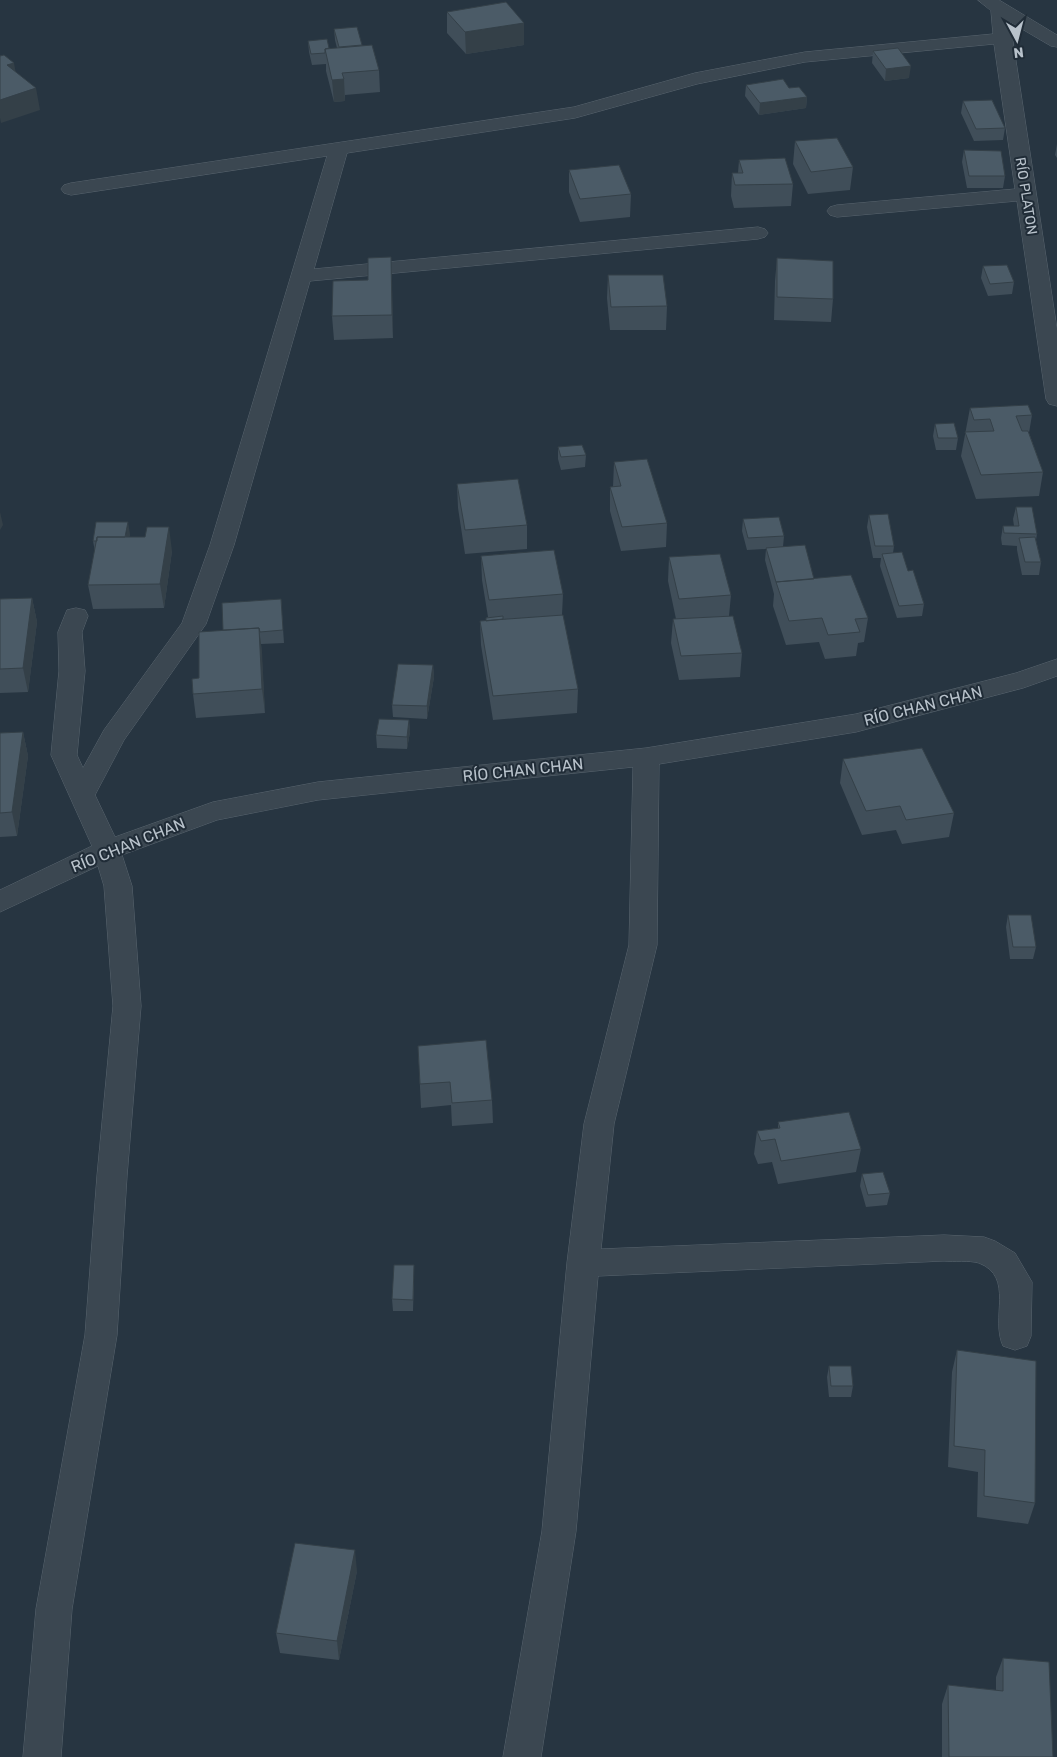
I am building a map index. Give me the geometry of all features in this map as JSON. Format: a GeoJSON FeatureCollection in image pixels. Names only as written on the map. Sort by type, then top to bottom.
{"type":"FeatureCollection","features":[{"type":"Feature","properties":{"kind":"street","name":"RÍO PLATON"},"geometry":{"type":"LineString","coordinates":[[994,5],[1002,38],[1057,399]]}},
{"type":"Feature","properties":{"kind":"street"},"geometry":{"type":"LineString","coordinates":[[994,5],[1057,42]]}},
{"type":"Feature","properties":{"kind":"street"},"geometry":{"type":"LineString","coordinates":[[71,189],[575,112],[695,79],[805,56],[1002,38]]}},
{"type":"Feature","properties":{"kind":"street"},"geometry":{"type":"LineString","coordinates":[[82,795],[113,736],[194,624],[222,545],[339,148]]}},
{"type":"Feature","properties":{"kind":"street"},"geometry":{"type":"LineString","coordinates":[[837,211],[1026,194]]}},
{"type":"Feature","properties":{"kind":"street"},"geometry":{"type":"LineString","coordinates":[[301,276],[758,233]]}},
{"type":"Feature","properties":{"kind":"street"},"geometry":{"type":"LineString","coordinates":[[42,1757],[54,1608],[101,1335],[112,1176],[127,1006],[118,886],[107,850],[64,755],[72,670],[70,632],[76,616]]}},
{"type":"Feature","properties":{"kind":"street","name":"RÍO CHAN CHAN"},"geometry":{"type":"LineString","coordinates":[[0,902],[107,850],[213,811],[318,791],[646,757],[856,723],[1023,680],[1057,667]]}},
{"type":"Feature","properties":{"kind":"street"},"geometry":{"type":"LineString","coordinates":[[522,1757],[559,1531],[583,1264],[599,1124],[643,944],[646,757]]}},
{"type":"Feature","properties":{"kind":"street"},"geometry":{"type":"LineString","coordinates":[[583,1264],[944,1248],[984,1250],[1004,1263],[1016,1282],[1015,1336]]}},
{"type":"Feature","properties":{"kind":"building"},"geometry":{"type":"Polygon","coordinates":[[[506,2],[524,23],[465,32],[447,12],[506,2]]]}},
{"type":"Feature","properties":{"kind":"building"},"geometry":{"type":"Polygon","coordinates":[[[357,27],[362,45],[339,47],[334,29],[357,27]]]}},
{"type":"Feature","properties":{"kind":"building"},"geometry":{"type":"Polygon","coordinates":[[[327,39],[329,48],[325,49],[325,53],[311,54],[308,41],[327,39]]]}},
{"type":"Feature","properties":{"kind":"building"},"geometry":{"type":"Polygon","coordinates":[[[372,45],[379,70],[342,73],[344,79],[332,80],[325,49],[372,45]]]}},
{"type":"Feature","properties":{"kind":"building"},"geometry":{"type":"Polygon","coordinates":[[[898,48],[911,66],[886,69],[873,51],[898,48]]]}},
{"type":"Feature","properties":{"kind":"building"},"geometry":{"type":"Polygon","coordinates":[[[4,55],[14,63],[7,65],[36,88],[0,100],[0,56],[4,55]]]}},
{"type":"Feature","properties":{"kind":"building"},"geometry":{"type":"Polygon","coordinates":[[[783,79],[789,88],[799,87],[807,97],[760,103],[746,85],[783,79]]]}},
{"type":"Feature","properties":{"kind":"building"},"geometry":{"type":"Polygon","coordinates":[[[992,100],[1005,128],[976,129],[963,101],[992,100]]]}},
{"type":"Feature","properties":{"kind":"building"},"geometry":{"type":"Polygon","coordinates":[[[837,138],[853,167],[811,172],[795,141],[837,138]]]}},
{"type":"Feature","properties":{"kind":"building"},"geometry":{"type":"Polygon","coordinates":[[[964,150],[1001,151],[1005,176],[969,176],[964,150]]]}},
{"type":"Feature","properties":{"kind":"building"},"geometry":{"type":"Polygon","coordinates":[[[785,158],[793,184],[735,185],[732,173],[743,173],[739,160],[785,158]]]}},
{"type":"Feature","properties":{"kind":"building"},"geometry":{"type":"Polygon","coordinates":[[[619,165],[631,194],[580,199],[569,170],[619,165]]]}},
{"type":"Feature","properties":{"kind":"building"},"geometry":{"type":"Polygon","coordinates":[[[391,257],[392,315],[332,316],[333,281],[368,280],[368,258],[391,257]]]}},
{"type":"Feature","properties":{"kind":"building"},"geometry":{"type":"Polygon","coordinates":[[[777,258],[833,261],[833,299],[777,297],[777,258]]]}},
{"type":"Feature","properties":{"kind":"building"},"geometry":{"type":"Polygon","coordinates":[[[1007,265],[1014,282],[990,284],[983,266],[1007,265]]]}},
{"type":"Feature","properties":{"kind":"building"},"geometry":{"type":"Polygon","coordinates":[[[608,275],[663,275],[667,306],[611,307],[608,275]]]}},
{"type":"Feature","properties":{"kind":"building"},"geometry":{"type":"Polygon","coordinates":[[[1028,405],[1032,415],[1016,416],[1022,431],[1028,431],[1043,472],[981,475],[965,432],[994,431],[990,419],[974,420],[970,408],[1028,405]]]}},
{"type":"Feature","properties":{"kind":"building"},"geometry":{"type":"Polygon","coordinates":[[[954,423],[958,438],[938,438],[935,424],[954,423]]]}},
{"type":"Feature","properties":{"kind":"building"},"geometry":{"type":"Polygon","coordinates":[[[582,445],[586,455],[561,457],[558,447],[582,445]]]}},
{"type":"Feature","properties":{"kind":"building"},"geometry":{"type":"Polygon","coordinates":[[[647,459],[667,523],[622,527],[610,487],[621,486],[614,462],[647,459]]]}},
{"type":"Feature","properties":{"kind":"building"},"geometry":{"type":"Polygon","coordinates":[[[518,479],[527,525],[465,530],[457,484],[518,479]]]}},
{"type":"Feature","properties":{"kind":"building"},"geometry":{"type":"Polygon","coordinates":[[[1016,507],[1032,507],[1037,534],[1004,533],[1003,526],[1019,526],[1016,507]]]}},
{"type":"Feature","properties":{"kind":"building"},"geometry":{"type":"Polygon","coordinates":[[[888,514],[894,546],[875,546],[869,515],[888,514]]]}},
{"type":"Feature","properties":{"kind":"building"},"geometry":{"type":"Polygon","coordinates":[[[779,517],[784,536],[748,538],[743,519],[779,517]]]}},
{"type":"Feature","properties":{"kind":"building"},"geometry":{"type":"Polygon","coordinates":[[[96,522],[128,522],[125,537],[97,537],[97,541],[93,541],[96,522]]]}},
{"type":"Feature","properties":{"kind":"building"},"geometry":{"type":"Polygon","coordinates":[[[147,527],[169,527],[160,584],[88,585],[97,537],[145,537],[147,527]]]}},
{"type":"Feature","properties":{"kind":"building"},"geometry":{"type":"Polygon","coordinates":[[[1035,537],[1041,562],[1025,562],[1019,538],[1035,537]]]}},
{"type":"Feature","properties":{"kind":"building"},"geometry":{"type":"Polygon","coordinates":[[[805,545],[814,579],[776,582],[766,548],[805,545]]]}},
{"type":"Feature","properties":{"kind":"building"},"geometry":{"type":"Polygon","coordinates":[[[554,550],[563,594],[489,600],[481,556],[554,550]]]}},
{"type":"Feature","properties":{"kind":"building"},"geometry":{"type":"Polygon","coordinates":[[[902,552],[908,571],[913,570],[924,604],[899,606],[882,554],[902,552]]]}},
{"type":"Feature","properties":{"kind":"building"},"geometry":{"type":"Polygon","coordinates":[[[720,554],[731,595],[679,599],[669,557],[720,554]]]}},
{"type":"Feature","properties":{"kind":"building"},"geometry":{"type":"Polygon","coordinates":[[[851,575],[868,618],[855,619],[860,632],[828,635],[822,618],[789,621],[776,582],[851,575]]]}},
{"type":"Feature","properties":{"kind":"building"},"geometry":{"type":"Polygon","coordinates":[[[32,598],[23,668],[0,669],[0,599],[32,598]]]}},
{"type":"Feature","properties":{"kind":"building"},"geometry":{"type":"Polygon","coordinates":[[[281,599],[283,630],[260,632],[259,628],[223,630],[222,603],[281,599]]]}},
{"type":"Feature","properties":{"kind":"building"},"geometry":{"type":"Polygon","coordinates":[[[563,615],[578,689],[493,696],[480,621],[563,615]]]}},
{"type":"Feature","properties":{"kind":"building"},"geometry":{"type":"Polygon","coordinates":[[[503,616],[503,619],[486,621],[486,618],[503,616]]]}},
{"type":"Feature","properties":{"kind":"building"},"geometry":{"type":"Polygon","coordinates":[[[733,616],[742,653],[681,656],[673,619],[733,616]]]}},
{"type":"Feature","properties":{"kind":"building"},"geometry":{"type":"Polygon","coordinates":[[[259,628],[262,689],[193,694],[192,679],[199,678],[199,632],[259,628]]]}},
{"type":"Feature","properties":{"kind":"building"},"geometry":{"type":"Polygon","coordinates":[[[398,664],[433,665],[427,706],[392,705],[398,664]]]}},
{"type":"Feature","properties":{"kind":"building"},"geometry":{"type":"Polygon","coordinates":[[[379,719],[409,720],[407,737],[376,735],[379,719]]]}},
{"type":"Feature","properties":{"kind":"building"},"geometry":{"type":"Polygon","coordinates":[[[23,732],[12,812],[0,813],[0,733],[23,732]]]}},
{"type":"Feature","properties":{"kind":"building"},"geometry":{"type":"Polygon","coordinates":[[[922,748],[954,813],[906,820],[900,806],[866,811],[843,759],[922,748]]]}},
{"type":"Feature","properties":{"kind":"building"},"geometry":{"type":"Polygon","coordinates":[[[1008,915],[1031,915],[1036,947],[1013,947],[1008,915]]]}},
{"type":"Feature","properties":{"kind":"building"},"geometry":{"type":"Polygon","coordinates":[[[486,1040],[492,1100],[452,1103],[450,1082],[420,1084],[418,1046],[486,1040]]]}},
{"type":"Feature","properties":{"kind":"building"},"geometry":{"type":"Polygon","coordinates":[[[849,1112],[861,1149],[781,1161],[775,1139],[761,1141],[757,1131],[780,1128],[778,1122],[849,1112]]]}},
{"type":"Feature","properties":{"kind":"building"},"geometry":{"type":"Polygon","coordinates":[[[883,1172],[890,1193],[868,1195],[862,1174],[883,1172]]]}},
{"type":"Feature","properties":{"kind":"building"},"geometry":{"type":"Polygon","coordinates":[[[394,1265],[414,1265],[413,1300],[392,1299],[394,1265]]]}},
{"type":"Feature","properties":{"kind":"building"},"geometry":{"type":"Polygon","coordinates":[[[957,1350],[1036,1361],[1035,1503],[984,1496],[985,1450],[954,1446],[957,1350]]]}},
{"type":"Feature","properties":{"kind":"building"},"geometry":{"type":"Polygon","coordinates":[[[829,1366],[851,1366],[853,1386],[831,1386],[829,1366]]]}},
{"type":"Feature","properties":{"kind":"building"},"geometry":{"type":"Polygon","coordinates":[[[295,1543],[355,1550],[337,1641],[276,1633],[295,1543]]]}},
{"type":"Feature","properties":{"kind":"building"},"geometry":{"type":"Polygon","coordinates":[[[1003,1658],[1049,1662],[1053,1757],[949,1757],[948,1685],[1003,1691],[1003,1658]]]}}]}
